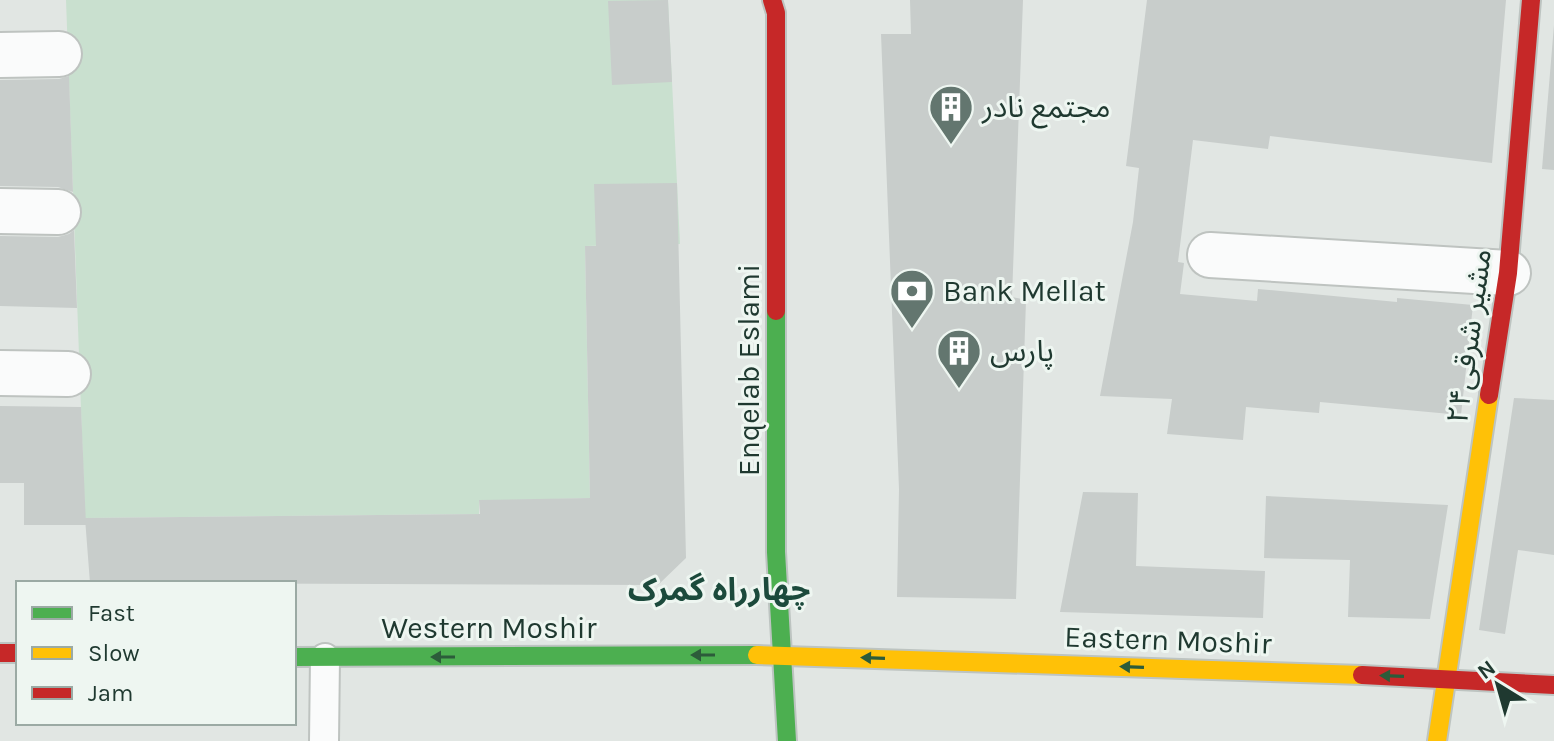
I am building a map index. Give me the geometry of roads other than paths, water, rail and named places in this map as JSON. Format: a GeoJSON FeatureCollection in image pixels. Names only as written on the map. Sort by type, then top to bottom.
{"type":"FeatureCollection","features":[{"type":"Feature","properties":{"kind":"main road","name":"مشیر شرقی۲۴"},"geometry":{"type":"LineString","coordinates":[[1437,741],[1508,273],[1531,0]]}},
{"type":"Feature","properties":{"kind":"main road","name":"Enqelab Eslami"},"geometry":{"type":"LineString","coordinates":[[776,4],[776,552],[787,741]]}},
{"type":"Feature","properties":{"kind":"main road","name":"Western Moshir"},"geometry":{"type":"LineString","coordinates":[[296,657],[781,655]]}},
{"type":"Feature","properties":{"kind":"main road","name":"Eastern Moshir"},"geometry":{"type":"LineString","coordinates":[[781,655],[1446,678],[1554,685]]}},
{"type":"Feature","properties":{"kind":"street"},"geometry":{"type":"LineString","coordinates":[[0,55],[59,54]]}},
{"type":"Feature","properties":{"kind":"street"},"geometry":{"type":"LineString","coordinates":[[0,211],[58,212]]}},
{"type":"Feature","properties":{"kind":"street"},"geometry":{"type":"LineString","coordinates":[[1210,255],[1508,273]]}},
{"type":"Feature","properties":{"kind":"street"},"geometry":{"type":"LineString","coordinates":[[0,373],[68,374]]}},
{"type":"Feature","properties":{"kind":"lane"},"geometry":{"type":"LineString","coordinates":[[324,741],[325,658]]}},
{"type":"Feature","properties":{"kind":"place","name":"مجتمع نادر"},"geometry":{"type":"Point","coordinates":[951,146]}},
{"type":"Feature","properties":{"kind":"place","name":"Bank Mellat"},"geometry":{"type":"Point","coordinates":[912,330]}},
{"type":"Feature","properties":{"kind":"place","name":"پارس"},"geometry":{"type":"Point","coordinates":[959,390]}},
{"type":"Feature","properties":{"kind":"district","name":"چهارراه گمرک"},"geometry":{"type":"Point","coordinates":[719,589]}}]}
